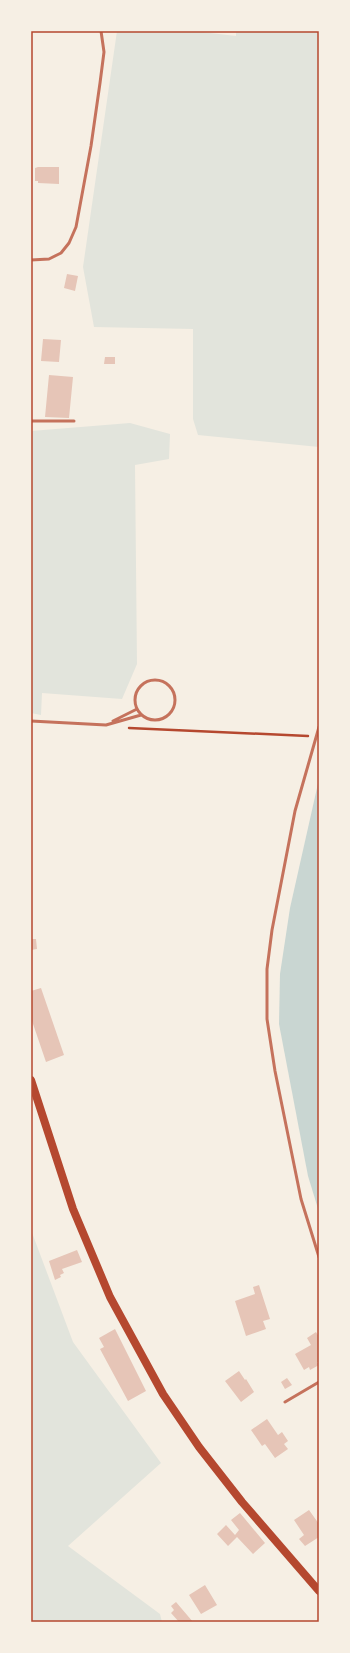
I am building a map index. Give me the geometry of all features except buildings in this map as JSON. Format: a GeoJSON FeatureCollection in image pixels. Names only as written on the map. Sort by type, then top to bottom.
{"type":"FeatureCollection","features":[{"type":"Feature","properties":{"kind":"main road"},"geometry":{"type":"LineString","coordinates":[[31,1080],[73,1210],[110,1297],[163,1394],[208,1459],[249,1510],[319,1591]]}},
{"type":"Feature","properties":{"kind":"lane"},"geometry":{"type":"LineString","coordinates":[[31,260],[49,259],[61,253],[69,243],[76,227],[92,146],[102,68],[104,52],[101,31]]}},
{"type":"Feature","properties":{"kind":"lane"},"geometry":{"type":"LineString","coordinates":[[31,421],[74,421]]}},
{"type":"Feature","properties":{"kind":"lane"},"geometry":{"type":"LineString","coordinates":[[148,680],[162,680],[172,689],[175,695],[174,708],[166,718],[153,720],[141,715],[135,702],[135,695],[138,689],[148,680]]}},
{"type":"Feature","properties":{"kind":"lane"},"geometry":{"type":"LineString","coordinates":[[106,725],[137,709]]}},
{"type":"Feature","properties":{"kind":"lane"},"geometry":{"type":"LineString","coordinates":[[31,721],[106,725],[141,715]]}},
{"type":"Feature","properties":{"kind":"lane"},"geometry":{"type":"LineString","coordinates":[[319,727],[295,811],[272,930],[267,976],[267,1018],[275,1071],[301,1199],[319,1257]]}},
{"type":"Feature","properties":{"kind":"lane"},"geometry":{"type":"LineString","coordinates":[[285,1402],[319,1382]]}},
{"type":"Feature","properties":{"kind":"path"},"geometry":{"type":"LineString","coordinates":[[127,728],[316,737]]}},
{"type":"Feature","properties":{"kind":"shaded area"},"geometry":{"type":"Polygon","coordinates":[[[117,31],[193,31],[236,36],[236,31],[319,31],[319,447],[198,435],[193,419],[193,329],[94,327],[83,267],[117,31]]]}},
{"type":"Feature","properties":{"kind":"shaded area"},"geometry":{"type":"Polygon","coordinates":[[[130,423],[170,434],[169,459],[135,465],[137,664],[122,699],[42,693],[41,715],[31,713],[31,431],[130,423]]]}},
{"type":"Feature","properties":{"kind":"shaded area"},"geometry":{"type":"Polygon","coordinates":[[[319,779],[319,1212],[308,1176],[279,1024],[280,974],[290,908],[319,779]]]}},
{"type":"Feature","properties":{"kind":"shaded area"},"geometry":{"type":"Polygon","coordinates":[[[31,1230],[73,1342],[161,1463],[68,1546],[160,1614],[162,1622],[31,1622],[31,1230]]]}}]}
